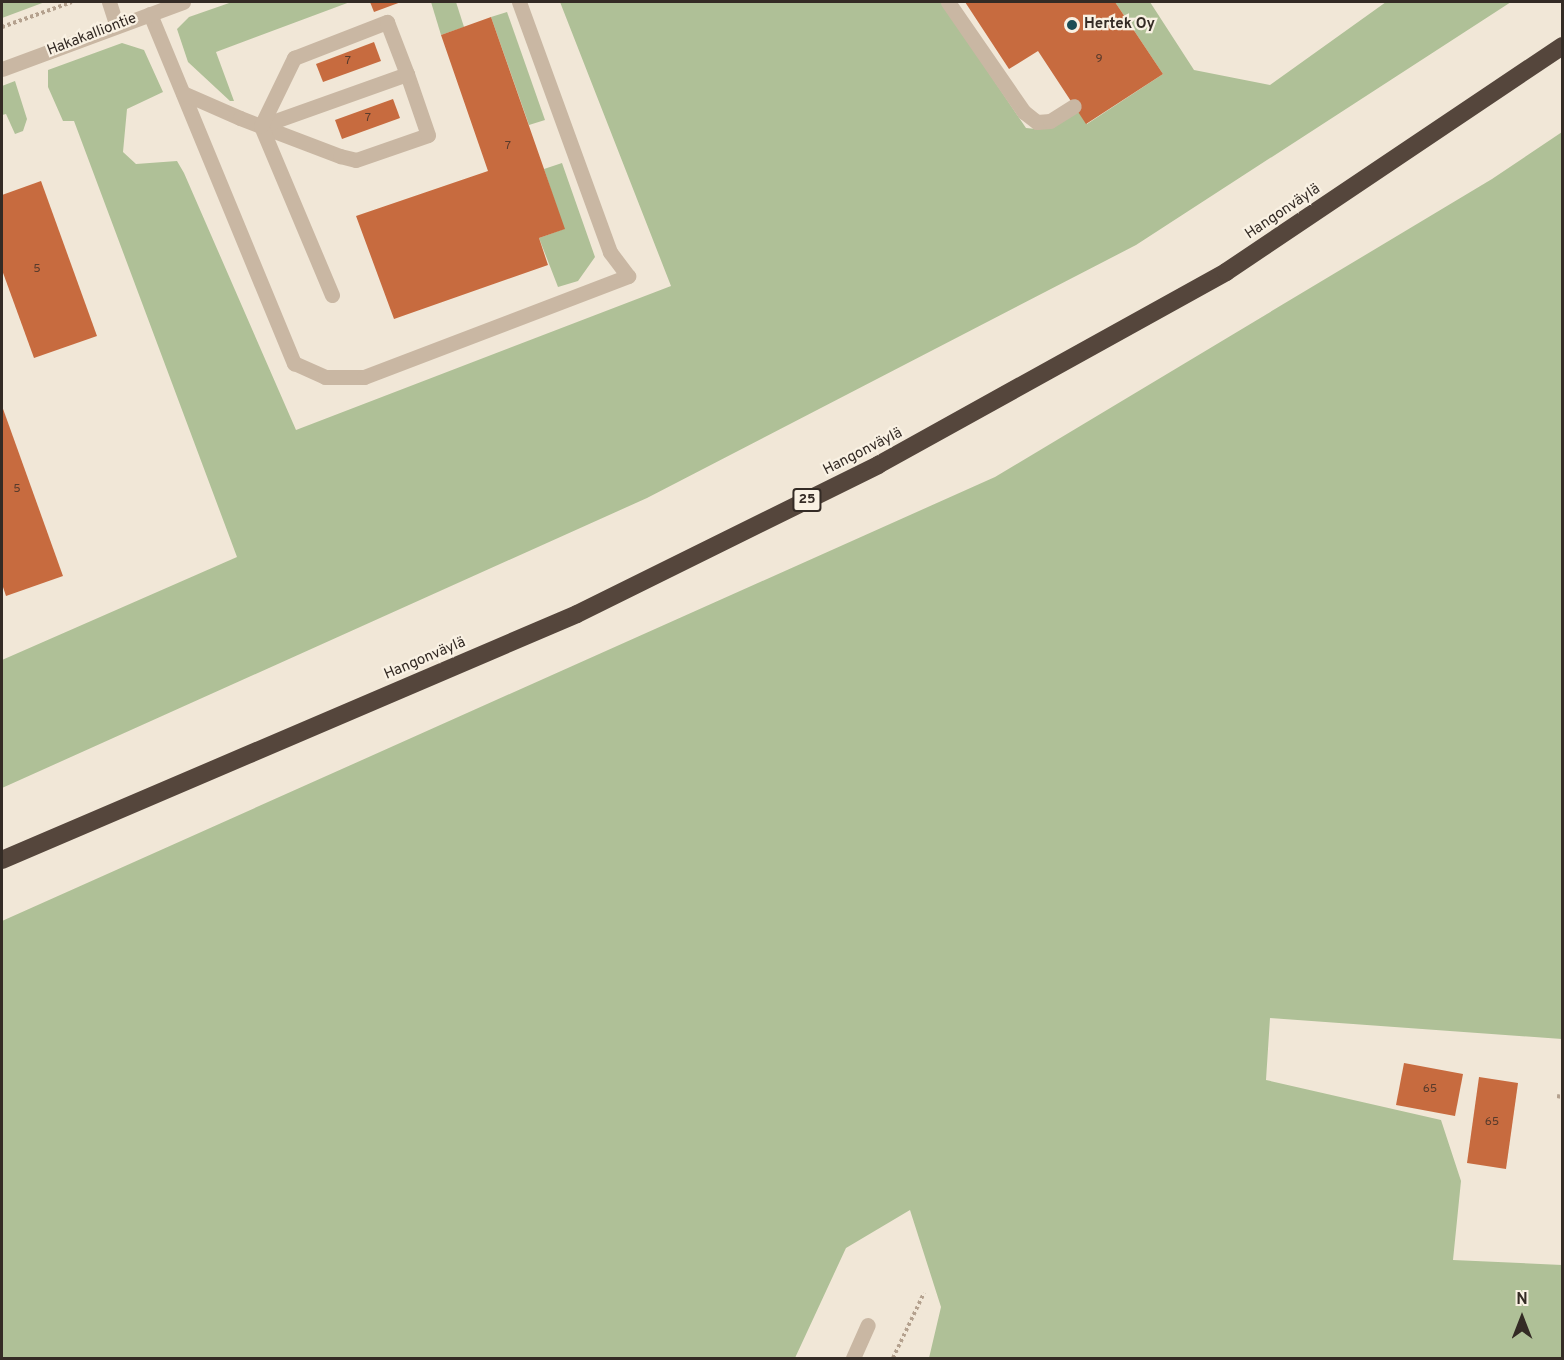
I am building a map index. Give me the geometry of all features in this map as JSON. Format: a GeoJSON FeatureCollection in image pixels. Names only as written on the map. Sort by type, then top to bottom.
{"type":"FeatureCollection","features":[{"type":"Feature","properties":{"kind":"highway","name":"Hangonväylä"},"geometry":{"type":"LineString","coordinates":[[2,860],[577,614],[878,465],[1226,272],[1563,46]]}},
{"type":"Feature","properties":{"kind":"street"},"geometry":{"type":"LineString","coordinates":[[109,2],[117,26]]}},
{"type":"Feature","properties":{"kind":"street","name":"Hakakalliontie"},"geometry":{"type":"LineString","coordinates":[[2,69],[183,2]]}},
{"type":"Feature","properties":{"kind":"street"},"geometry":{"type":"LineString","coordinates":[[150,14],[294,363],[325,377],[364,377],[628,276],[610,252],[519,2]]}},
{"type":"Feature","properties":{"kind":"street"},"geometry":{"type":"LineString","coordinates":[[948,2],[1024,112],[1037,122],[1050,121],[1074,106]]}},
{"type":"Feature","properties":{"kind":"street"},"geometry":{"type":"LineString","coordinates":[[183,93],[261,126],[356,160],[428,135],[387,22],[294,58],[261,126],[332,294]]}},
{"type":"Feature","properties":{"kind":"street"},"geometry":{"type":"LineString","coordinates":[[261,126],[406,74]]}},
{"type":"Feature","properties":{"kind":"street"},"geometry":{"type":"LineString","coordinates":[[853,1359],[868,1325]]}},
{"type":"Feature","properties":{"kind":"path"},"geometry":{"type":"LineString","coordinates":[[56,7],[59,2]]}},
{"type":"Feature","properties":{"kind":"path"},"geometry":{"type":"LineString","coordinates":[[2,27],[72,2]]}},
{"type":"Feature","properties":{"kind":"path"},"geometry":{"type":"LineString","coordinates":[[893,1359],[924,1293]]}},
{"type":"Feature","properties":{"kind":"green space"},"geometry":{"type":"Polygon","coordinates":[[[2,2],[45,2],[2,18],[2,2]]]}},
{"type":"Feature","properties":{"kind":"green space"},"geometry":{"type":"Polygon","coordinates":[[[232,2],[350,2],[216,52],[234,101],[230,101],[188,62],[177,29],[189,17],[232,2]]]}},
{"type":"Feature","properties":{"kind":"green space"},"geometry":{"type":"Polygon","coordinates":[[[431,2],[456,2],[464,27],[441,35],[431,2]]]}},
{"type":"Feature","properties":{"kind":"green space"},"geometry":{"type":"Polygon","coordinates":[[[560,2],[941,2],[1026,128],[1036,129],[1060,122],[1078,111],[1087,124],[1163,74],[1115,2],[1150,2],[1194,70],[1270,85],[1386,2],[1511,2],[1136,245],[647,498],[2,788],[2,660],[237,557],[74,121],[63,121],[48,87],[48,70],[122,43],[144,50],[163,92],[127,109],[123,152],[136,164],[177,161],[296,430],[671,286],[560,2]]]}},
{"type":"Feature","properties":{"kind":"green space"},"geometry":{"type":"Polygon","coordinates":[[[507,12],[545,120],[529,125],[491,17],[507,12]]]}},
{"type":"Feature","properties":{"kind":"green space"},"geometry":{"type":"Polygon","coordinates":[[[15,81],[27,119],[23,131],[15,134],[6,114],[2,115],[2,86],[15,81]]]}},
{"type":"Feature","properties":{"kind":"green space"},"geometry":{"type":"Polygon","coordinates":[[[1562,132],[1562,1039],[1270,1018],[1266,1080],[1441,1120],[1461,1181],[1453,1260],[1562,1265],[1562,1358],[929,1358],[941,1307],[910,1210],[846,1248],[795,1358],[2,1358],[2,921],[995,477],[1492,179],[1562,132]]]}},
{"type":"Feature","properties":{"kind":"green space"},"geometry":{"type":"Polygon","coordinates":[[[562,163],[595,257],[578,281],[558,287],[539,238],[564,229],[544,169],[562,163]]]}},
{"type":"Feature","properties":{"kind":"building"},"geometry":{"type":"Polygon","coordinates":[[[370,2],[401,2],[374,12],[370,2]]]}},
{"type":"Feature","properties":{"kind":"building"},"geometry":{"type":"Polygon","coordinates":[[[965,2],[1115,2],[1163,74],[1086,124],[1038,51],[1009,69],[965,2]]]}},
{"type":"Feature","properties":{"kind":"building"},"geometry":{"type":"Polygon","coordinates":[[[491,17],[565,229],[539,238],[548,265],[394,319],[356,216],[488,171],[441,35],[491,17]]]}},
{"type":"Feature","properties":{"kind":"building"},"geometry":{"type":"Polygon","coordinates":[[[374,42],[381,61],[323,82],[316,64],[374,42]]]}},
{"type":"Feature","properties":{"kind":"building"},"geometry":{"type":"Polygon","coordinates":[[[393,99],[400,118],[342,139],[335,120],[393,99]]]}},
{"type":"Feature","properties":{"kind":"building"},"geometry":{"type":"Polygon","coordinates":[[[41,181],[97,336],[34,358],[2,270],[2,195],[41,181]]]}},
{"type":"Feature","properties":{"kind":"building"},"geometry":{"type":"Polygon","coordinates":[[[2,406],[63,576],[6,596],[2,584],[2,406]]]}},
{"type":"Feature","properties":{"kind":"building"},"geometry":{"type":"Polygon","coordinates":[[[1404,1063],[1463,1074],[1455,1116],[1396,1105],[1404,1063]]]}},
{"type":"Feature","properties":{"kind":"building"},"geometry":{"type":"Polygon","coordinates":[[[1479,1077],[1518,1083],[1506,1169],[1467,1163],[1479,1077]]]}},
{"type":"Feature","properties":{"kind":"place","name":"Hertek Oy"},"geometry":{"type":"Point","coordinates":[1072,25]}}]}
